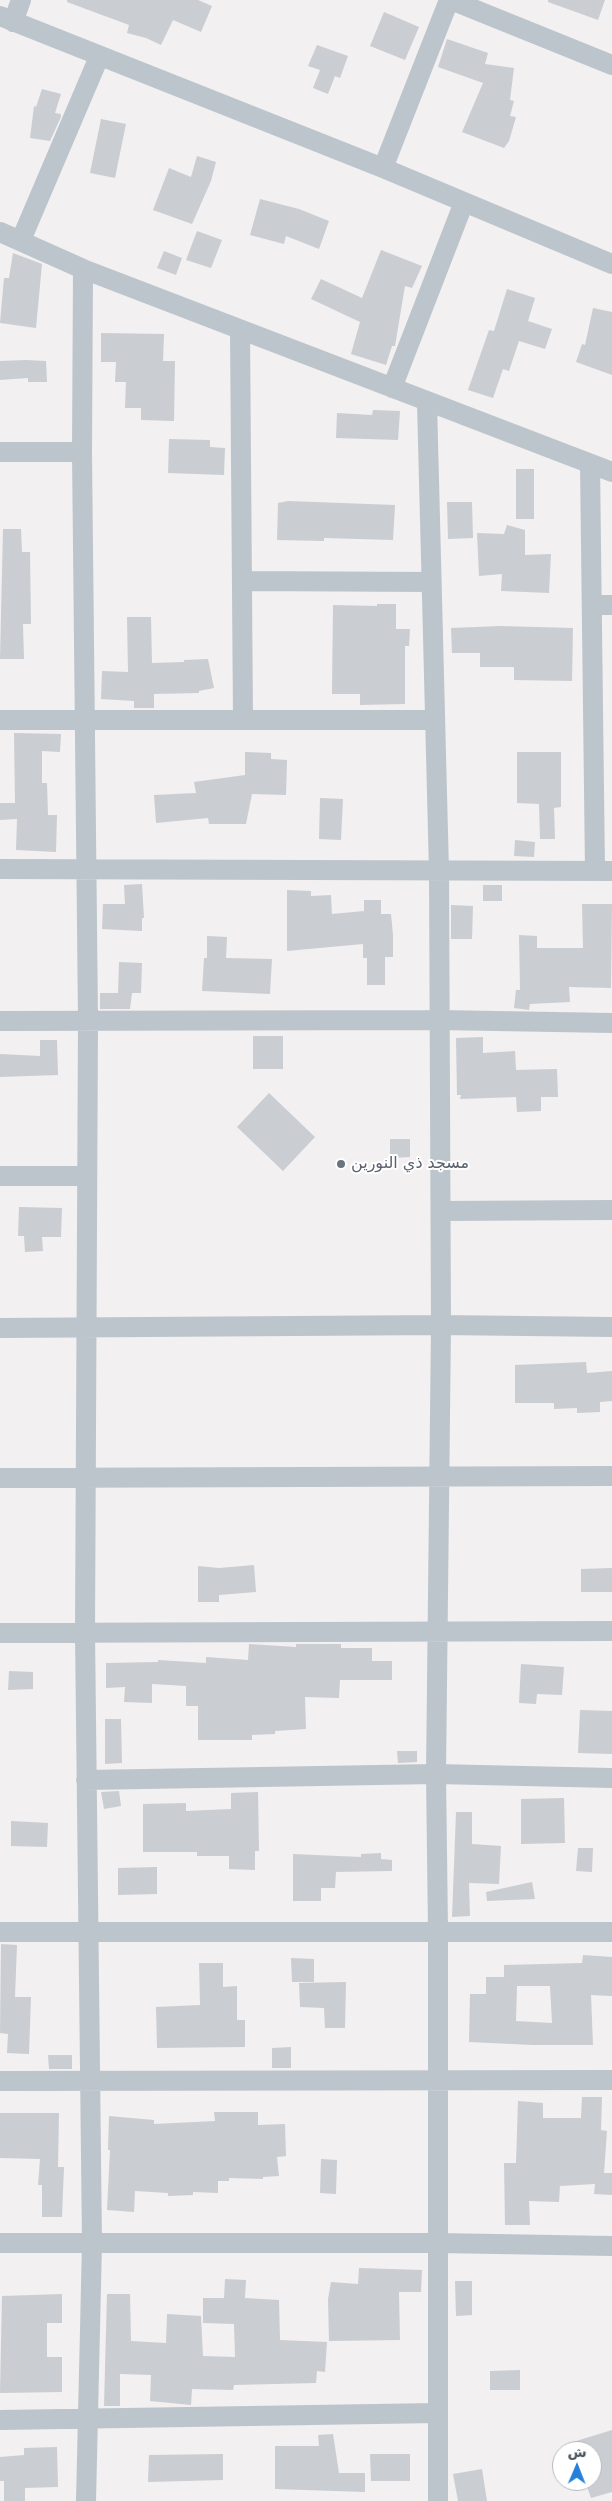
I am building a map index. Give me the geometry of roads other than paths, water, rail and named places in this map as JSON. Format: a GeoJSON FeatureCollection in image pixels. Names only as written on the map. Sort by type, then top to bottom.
{"type":"FeatureCollection","features":[{"type":"Feature","properties":{"kind":"street"},"geometry":{"type":"LineString","coordinates":[[21,0],[6,19],[383,168],[612,264]]}},
{"type":"Feature","properties":{"kind":"street"},"geometry":{"type":"LineString","coordinates":[[383,168],[450,0],[612,65]]}},
{"type":"Feature","properties":{"kind":"street"},"geometry":{"type":"LineString","coordinates":[[21,240],[99,57]]}},
{"type":"Feature","properties":{"kind":"street"},"geometry":{"type":"LineString","coordinates":[[392,388],[464,202]]}},
{"type":"Feature","properties":{"kind":"street"},"geometry":{"type":"LineString","coordinates":[[0,232],[83,269],[612,472]]}},
{"type":"Feature","properties":{"kind":"street"},"geometry":{"type":"LineString","coordinates":[[83,269],[82,452],[88,1020],[86,1176],[87,1478],[84,1632],[92,2243],[86,2419],[86,2501]]}},
{"type":"Feature","properties":{"kind":"street"},"geometry":{"type":"LineString","coordinates":[[240,330],[243,720]]}},
{"type":"Feature","properties":{"kind":"street"},"geometry":{"type":"LineString","coordinates":[[427,402],[439,871],[441,1325],[436,1774],[438,1930],[438,2501]]}},
{"type":"Feature","properties":{"kind":"street"},"geometry":{"type":"LineString","coordinates":[[0,452],[82,452]]}},
{"type":"Feature","properties":{"kind":"street"},"geometry":{"type":"LineString","coordinates":[[0,869],[604,871],[592,605],[590,464]]}},
{"type":"Feature","properties":{"kind":"street"},"geometry":{"type":"LineString","coordinates":[[242,581],[431,582]]}},
{"type":"Feature","properties":{"kind":"street"},"geometry":{"type":"LineString","coordinates":[[592,605],[612,605]]}},
{"type":"Feature","properties":{"kind":"street"},"geometry":{"type":"LineString","coordinates":[[0,720],[434,720]]}},
{"type":"Feature","properties":{"kind":"street"},"geometry":{"type":"LineString","coordinates":[[0,1021],[439,1020],[612,1023]]}},
{"type":"Feature","properties":{"kind":"street"},"geometry":{"type":"LineString","coordinates":[[0,1176],[86,1176]]}},
{"type":"Feature","properties":{"kind":"street"},"geometry":{"type":"LineString","coordinates":[[440,1211],[612,1210]]}},
{"type":"Feature","properties":{"kind":"street"},"geometry":{"type":"LineString","coordinates":[[0,1328],[441,1325],[612,1327]]}},
{"type":"Feature","properties":{"kind":"street"},"geometry":{"type":"LineString","coordinates":[[0,1478],[612,1476]]}},
{"type":"Feature","properties":{"kind":"street"},"geometry":{"type":"LineString","coordinates":[[0,1633],[612,1631]]}},
{"type":"Feature","properties":{"kind":"street"},"geometry":{"type":"LineString","coordinates":[[86,1780],[436,1774],[612,1778]]}},
{"type":"Feature","properties":{"kind":"street"},"geometry":{"type":"LineString","coordinates":[[0,1932],[438,1930],[612,1932]]}},
{"type":"Feature","properties":{"kind":"street"},"geometry":{"type":"LineString","coordinates":[[0,2081],[612,2080]]}},
{"type":"Feature","properties":{"kind":"street"},"geometry":{"type":"LineString","coordinates":[[0,2243],[438,2243],[612,2246]]}},
{"type":"Feature","properties":{"kind":"street"},"geometry":{"type":"LineString","coordinates":[[0,2420],[438,2413]]}},
{"type":"Feature","properties":{"kind":"place","name":"مسجد ذي النورين"},"geometry":{"type":"Point","coordinates":[341,1164]}}]}
